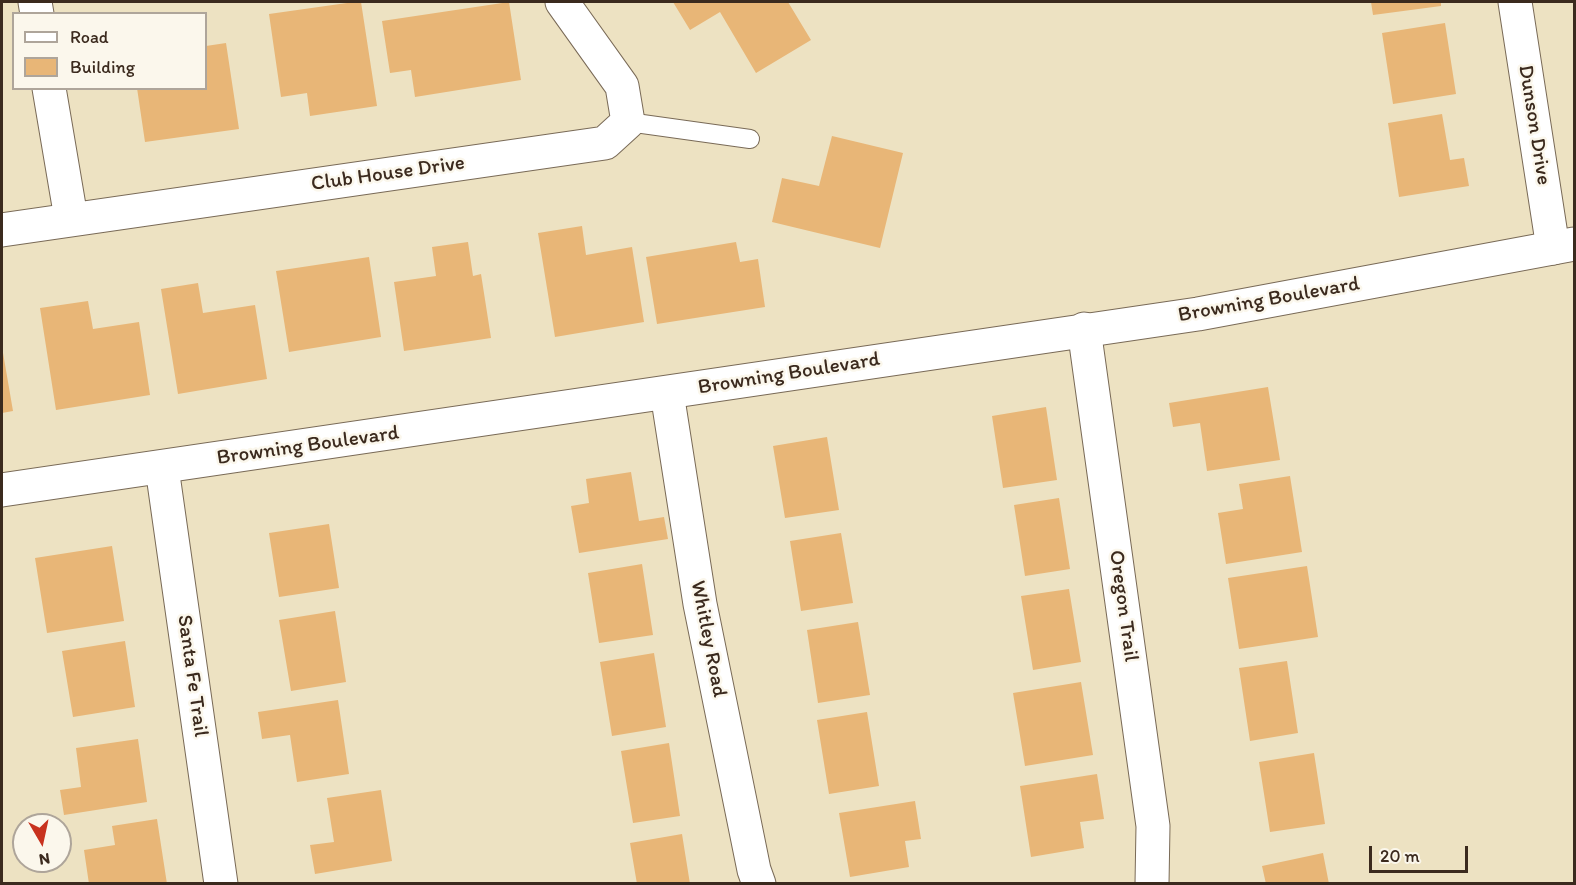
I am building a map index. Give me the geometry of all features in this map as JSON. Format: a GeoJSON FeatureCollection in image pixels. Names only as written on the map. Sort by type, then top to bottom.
{"type":"FeatureCollection","features":[{"type":"Feature","properties":{"kind":"street"},"geometry":{"type":"LineString","coordinates":[[562,2],[622,86],[628,122]]}},
{"type":"Feature","properties":{"kind":"street","name":"Dunson Drive"},"geometry":{"type":"LineString","coordinates":[[1515,2],[1564,246]]}},
{"type":"Feature","properties":{"kind":"street"},"geometry":{"type":"LineString","coordinates":[[49,90],[71,218]]}},
{"type":"Feature","properties":{"kind":"street","name":"Club House Drive"},"geometry":{"type":"LineString","coordinates":[[2,230],[71,218],[605,143],[628,122]]}},
{"type":"Feature","properties":{"kind":"street","name":"Browning Boulevard"},"geometry":{"type":"LineString","coordinates":[[2,490],[1198,314],[1564,246]]}},
{"type":"Feature","properties":{"kind":"street","name":"Oregon Trail"},"geometry":{"type":"LineString","coordinates":[[1084,329],[1153,826],[1152,884]]}},
{"type":"Feature","properties":{"kind":"street","name":"Whitley Road"},"geometry":{"type":"LineString","coordinates":[[667,393],[700,604],[754,870],[759,884]]}},
{"type":"Feature","properties":{"kind":"street","name":"Santa Fe Trail"},"geometry":{"type":"LineString","coordinates":[[162,468],[221,884]]}},
{"type":"Feature","properties":{"kind":"lane"},"geometry":{"type":"LineString","coordinates":[[628,122],[750,139]]}},
{"type":"Feature","properties":{"kind":"building"},"geometry":{"type":"Polygon","coordinates":[[[361,2],[377,106],[310,116],[307,93],[281,97],[269,14],[361,2]]]}},
{"type":"Feature","properties":{"kind":"building"},"geometry":{"type":"Polygon","coordinates":[[[509,2],[521,80],[415,97],[411,70],[390,73],[382,21],[509,2]]]}},
{"type":"Feature","properties":{"kind":"building"},"geometry":{"type":"Polygon","coordinates":[[[673,2],[788,2],[811,40],[756,73],[720,12],[690,30],[673,2]]]}},
{"type":"Feature","properties":{"kind":"building"},"geometry":{"type":"Polygon","coordinates":[[[1371,2],[1441,2],[1441,6],[1373,15],[1371,2]]]}},
{"type":"Feature","properties":{"kind":"building"},"geometry":{"type":"Polygon","coordinates":[[[1445,23],[1456,94],[1393,104],[1382,33],[1445,23]]]}},
{"type":"Feature","properties":{"kind":"building"},"geometry":{"type":"Polygon","coordinates":[[[226,43],[239,129],[145,142],[137,90],[207,90],[207,46],[226,43]]]}},
{"type":"Feature","properties":{"kind":"building"},"geometry":{"type":"Polygon","coordinates":[[[1442,114],[1450,160],[1464,158],[1469,186],[1399,197],[1388,123],[1442,114]]]}},
{"type":"Feature","properties":{"kind":"building"},"geometry":{"type":"Polygon","coordinates":[[[832,136],[903,153],[880,248],[772,222],[782,178],[819,186],[832,136]]]}},
{"type":"Feature","properties":{"kind":"building"},"geometry":{"type":"Polygon","coordinates":[[[582,226],[586,255],[632,247],[644,322],[555,337],[538,233],[582,226]]]}},
{"type":"Feature","properties":{"kind":"building"},"geometry":{"type":"Polygon","coordinates":[[[468,242],[473,276],[481,274],[491,338],[404,351],[394,282],[436,276],[432,247],[468,242]]]}},
{"type":"Feature","properties":{"kind":"building"},"geometry":{"type":"Polygon","coordinates":[[[736,242],[740,262],[758,259],[765,307],[657,324],[646,257],[736,242]]]}},
{"type":"Feature","properties":{"kind":"building"},"geometry":{"type":"Polygon","coordinates":[[[369,257],[381,337],[289,352],[276,271],[369,257]]]}},
{"type":"Feature","properties":{"kind":"building"},"geometry":{"type":"Polygon","coordinates":[[[198,283],[203,313],[255,305],[267,379],[178,394],[161,289],[198,283]]]}},
{"type":"Feature","properties":{"kind":"building"},"geometry":{"type":"Polygon","coordinates":[[[88,301],[93,329],[139,322],[150,395],[56,410],[40,308],[88,301]]]}},
{"type":"Feature","properties":{"kind":"building"},"geometry":{"type":"Polygon","coordinates":[[[2,347],[13,411],[2,413],[2,347]]]}},
{"type":"Feature","properties":{"kind":"building"},"geometry":{"type":"Polygon","coordinates":[[[1268,387],[1280,460],[1207,471],[1200,423],[1173,427],[1169,403],[1268,387]]]}},
{"type":"Feature","properties":{"kind":"building"},"geometry":{"type":"Polygon","coordinates":[[[1046,407],[1057,480],[1003,488],[992,416],[1046,407]]]}},
{"type":"Feature","properties":{"kind":"building"},"geometry":{"type":"Polygon","coordinates":[[[827,437],[839,510],[785,518],[773,446],[827,437]]]}},
{"type":"Feature","properties":{"kind":"building"},"geometry":{"type":"Polygon","coordinates":[[[631,472],[639,521],[664,517],[668,539],[579,553],[571,506],[589,503],[586,479],[631,472]]]}},
{"type":"Feature","properties":{"kind":"building"},"geometry":{"type":"Polygon","coordinates":[[[1290,476],[1302,552],[1226,564],[1218,513],[1243,509],[1239,484],[1290,476]]]}},
{"type":"Feature","properties":{"kind":"building"},"geometry":{"type":"Polygon","coordinates":[[[1059,498],[1070,569],[1025,576],[1014,505],[1059,498]]]}},
{"type":"Feature","properties":{"kind":"building"},"geometry":{"type":"Polygon","coordinates":[[[329,524],[339,588],[279,597],[269,533],[329,524]]]}},
{"type":"Feature","properties":{"kind":"building"},"geometry":{"type":"Polygon","coordinates":[[[841,533],[853,603],[801,611],[790,541],[841,533]]]}},
{"type":"Feature","properties":{"kind":"building"},"geometry":{"type":"Polygon","coordinates":[[[112,546],[124,621],[47,633],[35,558],[112,546]]]}},
{"type":"Feature","properties":{"kind":"building"},"geometry":{"type":"Polygon","coordinates":[[[642,564],[653,635],[599,643],[588,573],[642,564]]]}},
{"type":"Feature","properties":{"kind":"building"},"geometry":{"type":"Polygon","coordinates":[[[1307,566],[1318,637],[1239,649],[1228,578],[1307,566]]]}},
{"type":"Feature","properties":{"kind":"building"},"geometry":{"type":"Polygon","coordinates":[[[1069,589],[1081,662],[1033,670],[1021,596],[1069,589]]]}},
{"type":"Feature","properties":{"kind":"building"},"geometry":{"type":"Polygon","coordinates":[[[335,611],[346,682],[291,691],[279,620],[335,611]]]}},
{"type":"Feature","properties":{"kind":"building"},"geometry":{"type":"Polygon","coordinates":[[[858,622],[870,695],[818,703],[807,630],[858,622]]]}},
{"type":"Feature","properties":{"kind":"building"},"geometry":{"type":"Polygon","coordinates":[[[125,641],[135,707],[73,717],[62,651],[125,641]]]}},
{"type":"Feature","properties":{"kind":"building"},"geometry":{"type":"Polygon","coordinates":[[[654,653],[666,727],[612,736],[600,662],[654,653]]]}},
{"type":"Feature","properties":{"kind":"building"},"geometry":{"type":"Polygon","coordinates":[[[1287,661],[1298,733],[1250,741],[1239,668],[1287,661]]]}},
{"type":"Feature","properties":{"kind":"building"},"geometry":{"type":"Polygon","coordinates":[[[1081,682],[1093,755],[1025,766],[1013,693],[1081,682]]]}},
{"type":"Feature","properties":{"kind":"building"},"geometry":{"type":"Polygon","coordinates":[[[338,700],[349,774],[297,782],[290,735],[262,739],[258,712],[338,700]]]}},
{"type":"Feature","properties":{"kind":"building"},"geometry":{"type":"Polygon","coordinates":[[[867,712],[879,786],[829,794],[817,720],[867,712]]]}},
{"type":"Feature","properties":{"kind":"building"},"geometry":{"type":"Polygon","coordinates":[[[138,739],[147,802],[72,814],[64,813],[60,790],[81,787],[76,748],[138,739]]]}},
{"type":"Feature","properties":{"kind":"building"},"geometry":{"type":"Polygon","coordinates":[[[669,743],[680,816],[633,823],[621,751],[669,743]]]}},
{"type":"Feature","properties":{"kind":"building"},"geometry":{"type":"Polygon","coordinates":[[[1314,753],[1325,824],[1270,832],[1259,762],[1314,753]]]}},
{"type":"Feature","properties":{"kind":"building"},"geometry":{"type":"Polygon","coordinates":[[[1097,774],[1104,819],[1080,822],[1084,848],[1031,857],[1020,786],[1097,774]]]}},
{"type":"Feature","properties":{"kind":"building"},"geometry":{"type":"Polygon","coordinates":[[[381,790],[392,861],[315,874],[310,845],[334,842],[327,798],[381,790]]]}},
{"type":"Feature","properties":{"kind":"building"},"geometry":{"type":"Polygon","coordinates":[[[915,801],[921,839],[905,841],[909,867],[850,877],[839,813],[915,801]]]}},
{"type":"Feature","properties":{"kind":"building"},"geometry":{"type":"Polygon","coordinates":[[[157,819],[167,884],[89,884],[84,850],[115,845],[112,826],[157,819]]]}},
{"type":"Feature","properties":{"kind":"building"},"geometry":{"type":"Polygon","coordinates":[[[682,834],[690,884],[637,884],[630,843],[682,834]]]}},
{"type":"Feature","properties":{"kind":"building"},"geometry":{"type":"Polygon","coordinates":[[[1323,853],[1329,884],[1266,884],[1262,866],[1323,853]]]}}]}
